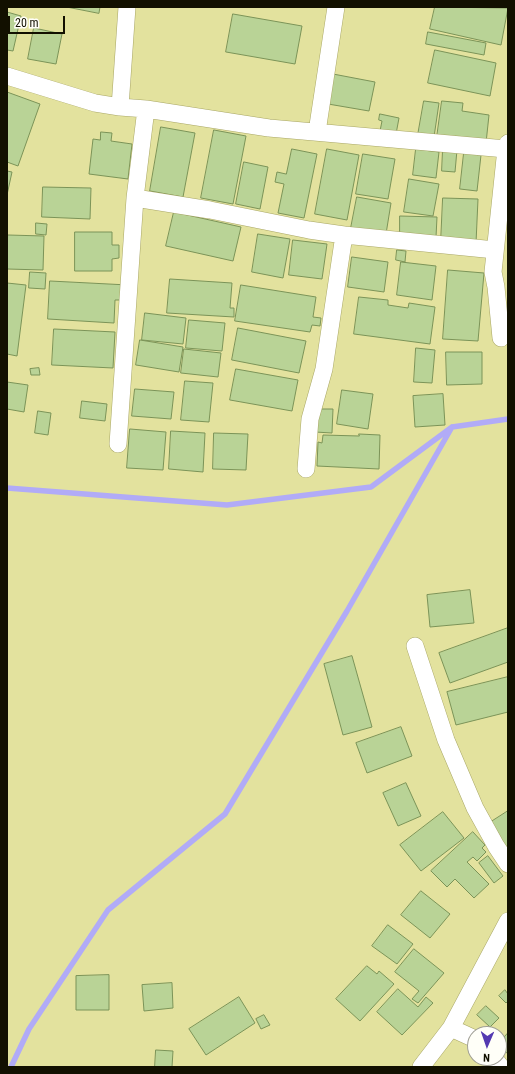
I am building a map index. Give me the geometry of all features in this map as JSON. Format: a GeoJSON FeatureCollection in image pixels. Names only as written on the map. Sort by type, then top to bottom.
{"type":"FeatureCollection","features":[{"type":"Feature","properties":{"kind":"street"},"geometry":{"type":"LineString","coordinates":[[120,107],[127,7]]}},
{"type":"Feature","properties":{"kind":"street"},"geometry":{"type":"LineString","coordinates":[[317,132],[336,7]]}},
{"type":"Feature","properties":{"kind":"street"},"geometry":{"type":"LineString","coordinates":[[7,76],[95,103],[146,109],[269,128],[507,146],[494,250],[493,272],[501,338]]}},
{"type":"Feature","properties":{"kind":"street"},"geometry":{"type":"LineString","coordinates":[[118,444],[135,198],[146,109]]}},
{"type":"Feature","properties":{"kind":"street"},"geometry":{"type":"LineString","coordinates":[[135,198],[210,210],[309,230],[344,235],[494,250]]}},
{"type":"Feature","properties":{"kind":"street"},"geometry":{"type":"LineString","coordinates":[[306,470],[310,419],[324,369],[344,235]]}},
{"type":"Feature","properties":{"kind":"street"},"geometry":{"type":"LineString","coordinates":[[415,646],[449,747],[475,808],[496,846],[508,864]]}},
{"type":"Feature","properties":{"kind":"street"},"geometry":{"type":"LineString","coordinates":[[422,1067],[451,1028],[508,921]]}},
{"type":"Feature","properties":{"kind":"street"},"geometry":{"type":"LineString","coordinates":[[451,1028],[467,1035]]}},
{"type":"Feature","properties":{"kind":"building"},"geometry":{"type":"Polygon","coordinates":[[[67,7],[100,7],[99,13],[67,7]]]}},
{"type":"Feature","properties":{"kind":"building"},"geometry":{"type":"Polygon","coordinates":[[[435,7],[508,8],[501,45],[430,29],[435,7]]]}},
{"type":"Feature","properties":{"kind":"building"},"geometry":{"type":"Polygon","coordinates":[[[7,12],[21,16],[13,51],[7,50],[7,12]]]}},
{"type":"Feature","properties":{"kind":"building"},"geometry":{"type":"Polygon","coordinates":[[[233,14],[302,26],[295,64],[226,52],[233,14]]]}},
{"type":"Feature","properties":{"kind":"building"},"geometry":{"type":"Polygon","coordinates":[[[34,28],[62,34],[56,64],[28,59],[34,28]]]}},
{"type":"Feature","properties":{"kind":"building"},"geometry":{"type":"Polygon","coordinates":[[[428,32],[486,43],[484,55],[426,44],[428,32]]]}},
{"type":"Feature","properties":{"kind":"building"},"geometry":{"type":"Polygon","coordinates":[[[435,50],[496,63],[490,96],[428,83],[435,50]]]}},
{"type":"Feature","properties":{"kind":"building"},"geometry":{"type":"Polygon","coordinates":[[[333,74],[375,82],[369,111],[328,104],[333,74]]]}},
{"type":"Feature","properties":{"kind":"building"},"geometry":{"type":"Polygon","coordinates":[[[7,92],[40,104],[18,166],[7,162],[7,92]]]}},
{"type":"Feature","properties":{"kind":"building"},"geometry":{"type":"Polygon","coordinates":[[[424,101],[439,103],[434,137],[418,135],[424,101]]]}},
{"type":"Feature","properties":{"kind":"building"},"geometry":{"type":"Polygon","coordinates":[[[442,101],[463,103],[462,111],[489,115],[486,143],[437,137],[442,101]]]}},
{"type":"Feature","properties":{"kind":"building"},"geometry":{"type":"Polygon","coordinates":[[[380,114],[399,118],[396,134],[380,131],[382,121],[379,120],[380,114]]]}},
{"type":"Feature","properties":{"kind":"building"},"geometry":{"type":"Polygon","coordinates":[[[161,127],[195,133],[183,197],[150,191],[161,127]]]}},
{"type":"Feature","properties":{"kind":"building"},"geometry":{"type":"Polygon","coordinates":[[[214,130],[246,136],[233,204],[201,198],[214,130]]]}},
{"type":"Feature","properties":{"kind":"building"},"geometry":{"type":"Polygon","coordinates":[[[101,132],[112,133],[111,141],[132,144],[128,179],[89,174],[93,139],[100,140],[101,132]]]}},
{"type":"Feature","properties":{"kind":"building"},"geometry":{"type":"Polygon","coordinates":[[[292,149],[317,154],[304,218],[278,213],[284,184],[275,182],[277,172],[286,174],[292,149]]]}},
{"type":"Feature","properties":{"kind":"building"},"geometry":{"type":"Polygon","coordinates":[[[327,149],[359,155],[347,220],[315,214],[327,149]]]}},
{"type":"Feature","properties":{"kind":"building"},"geometry":{"type":"Polygon","coordinates":[[[416,149],[439,152],[436,178],[413,175],[416,149]]]}},
{"type":"Feature","properties":{"kind":"building"},"geometry":{"type":"Polygon","coordinates":[[[443,149],[457,150],[455,172],[442,171],[443,149]]]}},
{"type":"Feature","properties":{"kind":"building"},"geometry":{"type":"Polygon","coordinates":[[[464,153],[481,155],[477,191],[460,189],[464,153]]]}},
{"type":"Feature","properties":{"kind":"building"},"geometry":{"type":"Polygon","coordinates":[[[363,154],[395,159],[388,199],[356,194],[363,154]]]}},
{"type":"Feature","properties":{"kind":"building"},"geometry":{"type":"Polygon","coordinates":[[[244,162],[268,167],[260,209],[236,204],[244,162]]]}},
{"type":"Feature","properties":{"kind":"building"},"geometry":{"type":"Polygon","coordinates":[[[7,171],[12,172],[7,195],[7,171]]]}},
{"type":"Feature","properties":{"kind":"building"},"geometry":{"type":"Polygon","coordinates":[[[409,179],[439,184],[433,216],[404,212],[409,179]]]}},
{"type":"Feature","properties":{"kind":"building"},"geometry":{"type":"Polygon","coordinates":[[[43,187],[91,188],[90,219],[42,217],[43,187]]]}},
{"type":"Feature","properties":{"kind":"building"},"geometry":{"type":"Polygon","coordinates":[[[357,197],[391,203],[386,234],[351,228],[357,197]]]}},
{"type":"Feature","properties":{"kind":"building"},"geometry":{"type":"Polygon","coordinates":[[[443,198],[478,199],[476,243],[441,242],[443,198]]]}},
{"type":"Feature","properties":{"kind":"building"},"geometry":{"type":"Polygon","coordinates":[[[174,212],[241,227],[233,261],[166,246],[174,212]]]}},
{"type":"Feature","properties":{"kind":"building"},"geometry":{"type":"Polygon","coordinates":[[[400,216],[437,217],[436,237],[400,237],[400,216]]]}},
{"type":"Feature","properties":{"kind":"building"},"geometry":{"type":"Polygon","coordinates":[[[36,223],[47,224],[46,235],[36,234],[36,223]]]}},
{"type":"Feature","properties":{"kind":"building"},"geometry":{"type":"Polygon","coordinates":[[[75,232],[112,232],[112,245],[119,245],[119,258],[112,259],[112,271],[75,271],[75,232]]]}},
{"type":"Feature","properties":{"kind":"building"},"geometry":{"type":"Polygon","coordinates":[[[258,234],[290,239],[283,278],[252,272],[258,234]]]}},
{"type":"Feature","properties":{"kind":"building"},"geometry":{"type":"Polygon","coordinates":[[[8,235],[44,236],[43,270],[7,269],[8,235]]]}},
{"type":"Feature","properties":{"kind":"building"},"geometry":{"type":"Polygon","coordinates":[[[293,240],[327,244],[322,279],[289,275],[293,240]]]}},
{"type":"Feature","properties":{"kind":"building"},"geometry":{"type":"Polygon","coordinates":[[[397,250],[406,251],[405,262],[396,260],[397,250]]]}},
{"type":"Feature","properties":{"kind":"building"},"geometry":{"type":"Polygon","coordinates":[[[352,257],[388,262],[384,292],[348,287],[352,257]]]}},
{"type":"Feature","properties":{"kind":"building"},"geometry":{"type":"Polygon","coordinates":[[[401,262],[436,266],[432,300],[397,295],[401,262]]]}},
{"type":"Feature","properties":{"kind":"building"},"geometry":{"type":"Polygon","coordinates":[[[448,270],[484,273],[478,341],[443,339],[448,270]]]}},
{"type":"Feature","properties":{"kind":"building"},"geometry":{"type":"Polygon","coordinates":[[[30,272],[46,273],[45,289],[29,288],[30,272]]]}},
{"type":"Feature","properties":{"kind":"building"},"geometry":{"type":"Polygon","coordinates":[[[170,279],[232,283],[230,308],[234,308],[234,317],[167,313],[170,279]]]}},
{"type":"Feature","properties":{"kind":"building"},"geometry":{"type":"Polygon","coordinates":[[[50,281],[128,285],[127,300],[115,300],[114,323],[48,319],[50,281]]]}},
{"type":"Feature","properties":{"kind":"building"},"geometry":{"type":"Polygon","coordinates":[[[7,283],[26,285],[17,356],[7,354],[7,283]]]}},
{"type":"Feature","properties":{"kind":"building"},"geometry":{"type":"Polygon","coordinates":[[[241,285],[316,297],[313,317],[321,318],[320,326],[312,325],[310,332],[235,321],[241,285]]]}},
{"type":"Feature","properties":{"kind":"building"},"geometry":{"type":"Polygon","coordinates":[[[359,297],[388,300],[388,305],[408,308],[409,303],[435,307],[430,344],[354,334],[359,297]]]}},
{"type":"Feature","properties":{"kind":"building"},"geometry":{"type":"Polygon","coordinates":[[[145,313],[186,318],[183,344],[142,340],[145,313]]]}},
{"type":"Feature","properties":{"kind":"building"},"geometry":{"type":"Polygon","coordinates":[[[189,320],[225,323],[222,351],[186,348],[189,320]]]}},
{"type":"Feature","properties":{"kind":"building"},"geometry":{"type":"Polygon","coordinates":[[[238,328],[306,341],[299,373],[232,360],[238,328]]]}},
{"type":"Feature","properties":{"kind":"building"},"geometry":{"type":"Polygon","coordinates":[[[54,329],[115,332],[113,368],[52,365],[54,329]]]}},
{"type":"Feature","properties":{"kind":"building"},"geometry":{"type":"Polygon","coordinates":[[[140,340],[183,347],[179,372],[136,365],[140,340]]]}},
{"type":"Feature","properties":{"kind":"building"},"geometry":{"type":"Polygon","coordinates":[[[416,348],[435,350],[432,383],[414,382],[416,348]]]}},
{"type":"Feature","properties":{"kind":"building"},"geometry":{"type":"Polygon","coordinates":[[[184,349],[221,353],[218,377],[181,373],[184,349]]]}},
{"type":"Feature","properties":{"kind":"building"},"geometry":{"type":"Polygon","coordinates":[[[446,352],[482,352],[482,384],[447,385],[446,352]]]}},
{"type":"Feature","properties":{"kind":"building"},"geometry":{"type":"Polygon","coordinates":[[[39,368],[40,375],[31,375],[30,369],[39,368]]]}},
{"type":"Feature","properties":{"kind":"building"},"geometry":{"type":"Polygon","coordinates":[[[236,369],[298,380],[292,411],[230,400],[236,369]]]}},
{"type":"Feature","properties":{"kind":"building"},"geometry":{"type":"Polygon","coordinates":[[[185,381],[213,383],[209,422],[181,420],[185,381]]]}},
{"type":"Feature","properties":{"kind":"building"},"geometry":{"type":"Polygon","coordinates":[[[7,382],[28,385],[24,412],[7,409],[7,382]]]}},
{"type":"Feature","properties":{"kind":"building"},"geometry":{"type":"Polygon","coordinates":[[[135,389],[174,392],[171,419],[132,416],[135,389]]]}},
{"type":"Feature","properties":{"kind":"building"},"geometry":{"type":"Polygon","coordinates":[[[342,390],[373,394],[368,429],[337,424],[342,390]]]}},
{"type":"Feature","properties":{"kind":"building"},"geometry":{"type":"Polygon","coordinates":[[[443,394],[445,425],[415,427],[413,396],[443,394]]]}},
{"type":"Feature","properties":{"kind":"building"},"geometry":{"type":"Polygon","coordinates":[[[82,401],[107,404],[105,421],[80,418],[82,401]]]}},
{"type":"Feature","properties":{"kind":"building"},"geometry":{"type":"Polygon","coordinates":[[[316,409],[333,409],[332,433],[315,432],[316,409]]]}},
{"type":"Feature","properties":{"kind":"building"},"geometry":{"type":"Polygon","coordinates":[[[38,411],[51,413],[48,435],[35,433],[38,411]]]}},
{"type":"Feature","properties":{"kind":"building"},"geometry":{"type":"Polygon","coordinates":[[[130,429],[166,432],[163,470],[127,468],[130,429]]]}},
{"type":"Feature","properties":{"kind":"building"},"geometry":{"type":"Polygon","coordinates":[[[171,431],[205,433],[203,472],[169,469],[171,431]]]}},
{"type":"Feature","properties":{"kind":"building"},"geometry":{"type":"Polygon","coordinates":[[[214,433],[248,434],[246,470],[213,469],[214,433]]]}},
{"type":"Feature","properties":{"kind":"building"},"geometry":{"type":"Polygon","coordinates":[[[359,434],[380,435],[379,469],[317,466],[318,442],[322,443],[323,435],[359,436],[359,434]]]}},
{"type":"Feature","properties":{"kind":"building"},"geometry":{"type":"Polygon","coordinates":[[[470,590],[474,623],[430,627],[427,595],[470,590]]]}},
{"type":"Feature","properties":{"kind":"building"},"geometry":{"type":"Polygon","coordinates":[[[508,628],[508,662],[450,683],[439,653],[508,628]]]}},
{"type":"Feature","properties":{"kind":"building"},"geometry":{"type":"Polygon","coordinates":[[[352,656],[372,727],[343,735],[324,664],[352,656]]]}},
{"type":"Feature","properties":{"kind":"building"},"geometry":{"type":"Polygon","coordinates":[[[508,677],[508,712],[456,725],[447,692],[508,677]]]}},
{"type":"Feature","properties":{"kind":"building"},"geometry":{"type":"Polygon","coordinates":[[[401,727],[412,756],[367,773],[356,743],[401,727]]]}},
{"type":"Feature","properties":{"kind":"building"},"geometry":{"type":"Polygon","coordinates":[[[406,783],[421,816],[398,826],[383,793],[406,783]]]}},
{"type":"Feature","properties":{"kind":"building"},"geometry":{"type":"Polygon","coordinates":[[[508,811],[508,846],[506,847],[491,822],[508,811]]]}},
{"type":"Feature","properties":{"kind":"building"},"geometry":{"type":"Polygon","coordinates":[[[443,812],[464,838],[421,871],[400,845],[443,812]]]}},
{"type":"Feature","properties":{"kind":"building"},"geometry":{"type":"Polygon","coordinates":[[[473,832],[485,845],[482,848],[486,852],[477,861],[473,857],[467,862],[489,884],[474,898],[455,879],[447,887],[431,871],[473,832]]]}},
{"type":"Feature","properties":{"kind":"building"},"geometry":{"type":"Polygon","coordinates":[[[488,856],[503,876],[494,883],[479,863],[488,856]]]}},
{"type":"Feature","properties":{"kind":"building"},"geometry":{"type":"Polygon","coordinates":[[[421,891],[450,914],[430,938],[401,915],[421,891]]]}},
{"type":"Feature","properties":{"kind":"building"},"geometry":{"type":"Polygon","coordinates":[[[388,925],[413,944],[397,964],[372,946],[388,925]]]}},
{"type":"Feature","properties":{"kind":"building"},"geometry":{"type":"Polygon","coordinates":[[[414,949],[444,973],[418,1003],[412,999],[419,991],[395,972],[414,949]]]}},
{"type":"Feature","properties":{"kind":"building"},"geometry":{"type":"Polygon","coordinates":[[[367,966],[377,974],[379,971],[394,984],[360,1021],[336,999],[367,966]]]}},
{"type":"Feature","properties":{"kind":"building"},"geometry":{"type":"Polygon","coordinates":[[[109,975],[109,1010],[76,1010],[76,976],[109,975]]]}},
{"type":"Feature","properties":{"kind":"building"},"geometry":{"type":"Polygon","coordinates":[[[172,983],[173,1008],[144,1011],[142,985],[172,983]]]}},
{"type":"Feature","properties":{"kind":"building"},"geometry":{"type":"Polygon","coordinates":[[[398,989],[418,1007],[426,997],[433,1003],[402,1035],[377,1012],[398,989]]]}},
{"type":"Feature","properties":{"kind":"building"},"geometry":{"type":"Polygon","coordinates":[[[505,990],[508,994],[508,1001],[506,1003],[499,996],[505,990]]]}},
{"type":"Feature","properties":{"kind":"building"},"geometry":{"type":"Polygon","coordinates":[[[239,997],[255,1023],[206,1055],[189,1029],[239,997]]]}},
{"type":"Feature","properties":{"kind":"building"},"geometry":{"type":"Polygon","coordinates":[[[486,1006],[499,1018],[491,1026],[489,1026],[477,1015],[486,1006]]]}},
{"type":"Feature","properties":{"kind":"building"},"geometry":{"type":"Polygon","coordinates":[[[264,1015],[270,1025],[261,1029],[256,1019],[264,1015]]]}},
{"type":"Feature","properties":{"kind":"building"},"geometry":{"type":"Polygon","coordinates":[[[508,1033],[508,1054],[507,1053],[508,1033]]]}},
{"type":"Feature","properties":{"kind":"building"},"geometry":{"type":"Polygon","coordinates":[[[156,1050],[173,1051],[172,1067],[155,1067],[156,1050]]]}},
{"type":"Feature","properties":{"kind":"waterway"},"geometry":{"type":"LineString","coordinates":[[7,488],[227,505],[371,487],[452,427],[508,419]]}},
{"type":"Feature","properties":{"kind":"waterway"},"geometry":{"type":"LineString","coordinates":[[11,1067],[29,1029],[108,910],[225,814],[347,611],[452,427]]}}]}
